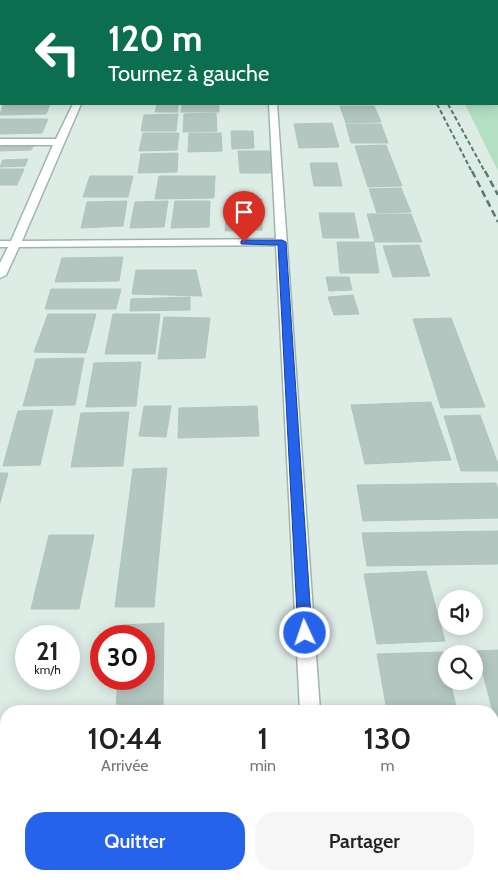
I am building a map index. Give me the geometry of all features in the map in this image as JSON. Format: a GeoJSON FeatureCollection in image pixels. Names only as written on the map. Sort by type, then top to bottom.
{"type":"FeatureCollection","features":[{"type":"Feature","properties":{"kind":"street"},"geometry":{"type":"LineString","coordinates":[[0,275],[16,244],[58,142],[76,105]]}},
{"type":"Feature","properties":{"kind":"street"},"geometry":{"type":"LineString","coordinates":[[274,105],[310,705]]}},
{"type":"Feature","properties":{"kind":"street"},"geometry":{"type":"LineString","coordinates":[[0,142],[58,142]]}},
{"type":"Feature","properties":{"kind":"street"},"geometry":{"type":"LineString","coordinates":[[0,244],[282,242]]}},
{"type":"Feature","properties":{"kind":"green space"},"geometry":{"type":"Polygon","coordinates":[[[465,105],[498,105],[498,171],[465,105]]]}},
{"type":"Feature","properties":{"kind":"building"},"geometry":{"type":"Polygon","coordinates":[[[3,105],[50,105],[46,114],[0,115],[3,105]]]}},
{"type":"Feature","properties":{"kind":"building"},"geometry":{"type":"Polygon","coordinates":[[[157,105],[178,105],[178,112],[155,112],[157,105]]]}},
{"type":"Feature","properties":{"kind":"building"},"geometry":{"type":"Polygon","coordinates":[[[182,105],[219,105],[219,112],[181,112],[182,105]]]}},
{"type":"Feature","properties":{"kind":"building"},"geometry":{"type":"Polygon","coordinates":[[[340,106],[374,106],[381,122],[346,123],[340,106]]]}},
{"type":"Feature","properties":{"kind":"building"},"geometry":{"type":"Polygon","coordinates":[[[216,113],[217,131],[183,132],[184,114],[216,113]]]}},
{"type":"Feature","properties":{"kind":"building"},"geometry":{"type":"Polygon","coordinates":[[[178,114],[176,131],[141,131],[144,115],[178,114]]]}},
{"type":"Feature","properties":{"kind":"building"},"geometry":{"type":"Polygon","coordinates":[[[0,119],[48,119],[42,133],[0,134],[0,119]]]}},
{"type":"Feature","properties":{"kind":"building"},"geometry":{"type":"Polygon","coordinates":[[[332,123],[339,147],[299,148],[294,124],[332,123]]]}},
{"type":"Feature","properties":{"kind":"building"},"geometry":{"type":"Polygon","coordinates":[[[346,124],[381,124],[388,143],[351,143],[346,124]]]}},
{"type":"Feature","properties":{"kind":"building"},"geometry":{"type":"Polygon","coordinates":[[[231,131],[253,131],[254,148],[232,149],[231,131]]]}},
{"type":"Feature","properties":{"kind":"building"},"geometry":{"type":"Polygon","coordinates":[[[143,133],[179,133],[177,150],[139,151],[143,133]]]}},
{"type":"Feature","properties":{"kind":"building"},"geometry":{"type":"Polygon","coordinates":[[[189,133],[221,133],[222,151],[188,152],[189,133]]]}},
{"type":"Feature","properties":{"kind":"building"},"geometry":{"type":"Polygon","coordinates":[[[0,143],[35,143],[31,150],[0,151],[0,143]]]}},
{"type":"Feature","properties":{"kind":"building"},"geometry":{"type":"Polygon","coordinates":[[[386,145],[402,186],[368,187],[355,146],[386,145]]]}},
{"type":"Feature","properties":{"kind":"building"},"geometry":{"type":"Polygon","coordinates":[[[238,151],[270,151],[273,173],[240,173],[238,151]]]}},
{"type":"Feature","properties":{"kind":"building"},"geometry":{"type":"Polygon","coordinates":[[[178,153],[177,172],[138,173],[141,154],[178,153]]]}},
{"type":"Feature","properties":{"kind":"building"},"geometry":{"type":"Polygon","coordinates":[[[28,159],[25,166],[0,167],[3,160],[28,159]]]}},
{"type":"Feature","properties":{"kind":"building"},"geometry":{"type":"Polygon","coordinates":[[[310,163],[337,163],[342,186],[314,186],[310,163]]]}},
{"type":"Feature","properties":{"kind":"building"},"geometry":{"type":"Polygon","coordinates":[[[0,169],[24,169],[17,185],[0,185],[0,169]]]}},
{"type":"Feature","properties":{"kind":"building"},"geometry":{"type":"Polygon","coordinates":[[[90,176],[133,176],[128,197],[83,197],[90,176]]]}},
{"type":"Feature","properties":{"kind":"building"},"geometry":{"type":"Polygon","coordinates":[[[159,176],[215,176],[214,198],[155,199],[159,176]]]}},
{"type":"Feature","properties":{"kind":"building"},"geometry":{"type":"Polygon","coordinates":[[[401,188],[411,212],[377,213],[369,189],[401,188]]]}},
{"type":"Feature","properties":{"kind":"building"},"geometry":{"type":"Polygon","coordinates":[[[262,199],[262,230],[225,231],[227,200],[262,199]]]}},
{"type":"Feature","properties":{"kind":"building"},"geometry":{"type":"Polygon","coordinates":[[[127,201],[123,226],[81,228],[87,202],[127,201]]]}},
{"type":"Feature","properties":{"kind":"building"},"geometry":{"type":"Polygon","coordinates":[[[168,201],[164,227],[130,228],[135,202],[168,201]]]}},
{"type":"Feature","properties":{"kind":"building"},"geometry":{"type":"Polygon","coordinates":[[[175,201],[210,201],[209,227],[171,228],[175,201]]]}},
{"type":"Feature","properties":{"kind":"building"},"geometry":{"type":"Polygon","coordinates":[[[319,213],[354,213],[359,238],[323,238],[319,213]]]}},
{"type":"Feature","properties":{"kind":"building"},"geometry":{"type":"Polygon","coordinates":[[[367,214],[411,214],[422,242],[375,242],[367,214]]]}},
{"type":"Feature","properties":{"kind":"building"},"geometry":{"type":"Polygon","coordinates":[[[337,242],[374,242],[379,273],[340,273],[337,242]]]}},
{"type":"Feature","properties":{"kind":"building"},"geometry":{"type":"Polygon","coordinates":[[[419,245],[430,276],[393,277],[383,246],[419,245]]]}},
{"type":"Feature","properties":{"kind":"building"},"geometry":{"type":"Polygon","coordinates":[[[123,257],[119,281],[55,282],[62,258],[123,257]]]}},
{"type":"Feature","properties":{"kind":"building"},"geometry":{"type":"Polygon","coordinates":[[[136,270],[196,270],[202,296],[132,294],[136,270]]]}},
{"type":"Feature","properties":{"kind":"building"},"geometry":{"type":"Polygon","coordinates":[[[326,277],[349,277],[352,290],[329,291],[326,277]]]}},
{"type":"Feature","properties":{"kind":"building"},"geometry":{"type":"Polygon","coordinates":[[[51,289],[121,289],[116,309],[45,309],[51,289]]]}},
{"type":"Feature","properties":{"kind":"building"},"geometry":{"type":"Polygon","coordinates":[[[353,295],[359,314],[334,315],[328,297],[353,295]]]}},
{"type":"Feature","properties":{"kind":"building"},"geometry":{"type":"Polygon","coordinates":[[[190,297],[190,310],[130,311],[131,299],[190,297]]]}},
{"type":"Feature","properties":{"kind":"building"},"geometry":{"type":"Polygon","coordinates":[[[48,314],[96,314],[86,353],[34,352],[48,314]]]}},
{"type":"Feature","properties":{"kind":"building"},"geometry":{"type":"Polygon","coordinates":[[[113,314],[160,314],[155,354],[105,354],[113,314]]]}},
{"type":"Feature","properties":{"kind":"building"},"geometry":{"type":"Polygon","coordinates":[[[164,317],[210,318],[205,358],[158,359],[164,317]]]}},
{"type":"Feature","properties":{"kind":"building"},"geometry":{"type":"Polygon","coordinates":[[[451,318],[485,407],[441,408],[413,319],[451,318]]]}},
{"type":"Feature","properties":{"kind":"building"},"geometry":{"type":"Polygon","coordinates":[[[84,358],[75,405],[23,406],[36,359],[84,358]]]}},
{"type":"Feature","properties":{"kind":"building"},"geometry":{"type":"Polygon","coordinates":[[[141,362],[136,406],[86,407],[94,363],[141,362]]]}},
{"type":"Feature","properties":{"kind":"building"},"geometry":{"type":"Polygon","coordinates":[[[431,402],[451,460],[365,464],[351,405],[431,402]]]}},
{"type":"Feature","properties":{"kind":"building"},"geometry":{"type":"Polygon","coordinates":[[[144,406],[171,406],[166,437],[139,436],[144,406]]]}},
{"type":"Feature","properties":{"kind":"building"},"geometry":{"type":"Polygon","coordinates":[[[257,406],[259,436],[178,438],[179,408],[257,406]]]}},
{"type":"Feature","properties":{"kind":"building"},"geometry":{"type":"Polygon","coordinates":[[[53,410],[40,465],[3,466],[18,411],[53,410]]]}},
{"type":"Feature","properties":{"kind":"building"},"geometry":{"type":"Polygon","coordinates":[[[129,412],[123,466],[71,467],[81,413],[129,412]]]}},
{"type":"Feature","properties":{"kind":"building"},"geometry":{"type":"Polygon","coordinates":[[[480,415],[498,464],[498,471],[461,471],[444,416],[480,415]]]}},
{"type":"Feature","properties":{"kind":"building"},"geometry":{"type":"Polygon","coordinates":[[[167,468],[154,607],[115,607],[133,469],[167,468]]]}},
{"type":"Feature","properties":{"kind":"building"},"geometry":{"type":"Polygon","coordinates":[[[0,473],[8,473],[0,503],[0,473]]]}},
{"type":"Feature","properties":{"kind":"building"},"geometry":{"type":"Polygon","coordinates":[[[496,483],[498,490],[498,518],[363,521],[357,485],[496,483]]]}},
{"type":"Feature","properties":{"kind":"building"},"geometry":{"type":"Polygon","coordinates":[[[498,531],[498,564],[367,566],[362,533],[498,531]]]}},
{"type":"Feature","properties":{"kind":"building"},"geometry":{"type":"Polygon","coordinates":[[[49,535],[94,535],[79,609],[31,609],[49,535]]]}},
{"type":"Feature","properties":{"kind":"building"},"geometry":{"type":"Polygon","coordinates":[[[426,571],[438,615],[438,635],[443,635],[445,641],[377,644],[364,574],[426,571]]]}},
{"type":"Feature","properties":{"kind":"building"},"geometry":{"type":"Polygon","coordinates":[[[164,623],[163,705],[116,705],[117,690],[155,690],[155,625],[122,625],[164,623]]]}},
{"type":"Feature","properties":{"kind":"building"},"geometry":{"type":"Polygon","coordinates":[[[498,650],[498,705],[491,705],[483,674],[483,651],[498,650]]]}},
{"type":"Feature","properties":{"kind":"building"},"geometry":{"type":"Polygon","coordinates":[[[438,652],[438,690],[452,690],[456,705],[386,705],[377,654],[438,652]]]}},
{"type":"Feature","properties":{"kind":"railway"},"geometry":{"type":"LineString","coordinates":[[438,105],[472,172]]}},
{"type":"Feature","properties":{"kind":"railway"},"geometry":{"type":"LineString","coordinates":[[449,105],[485,172]]}},
{"type":"Feature","properties":{"kind":"railway"},"geometry":{"type":"LineString","coordinates":[[472,171],[498,222]]}},
{"type":"Feature","properties":{"kind":"railway"},"geometry":{"type":"LineString","coordinates":[[485,171],[498,195]]}},
{"type":"Feature","properties":{"kind":"route"},"geometry":{"type":"LineString","coordinates":[[244,242],[282,242],[305,633]]}}]}
